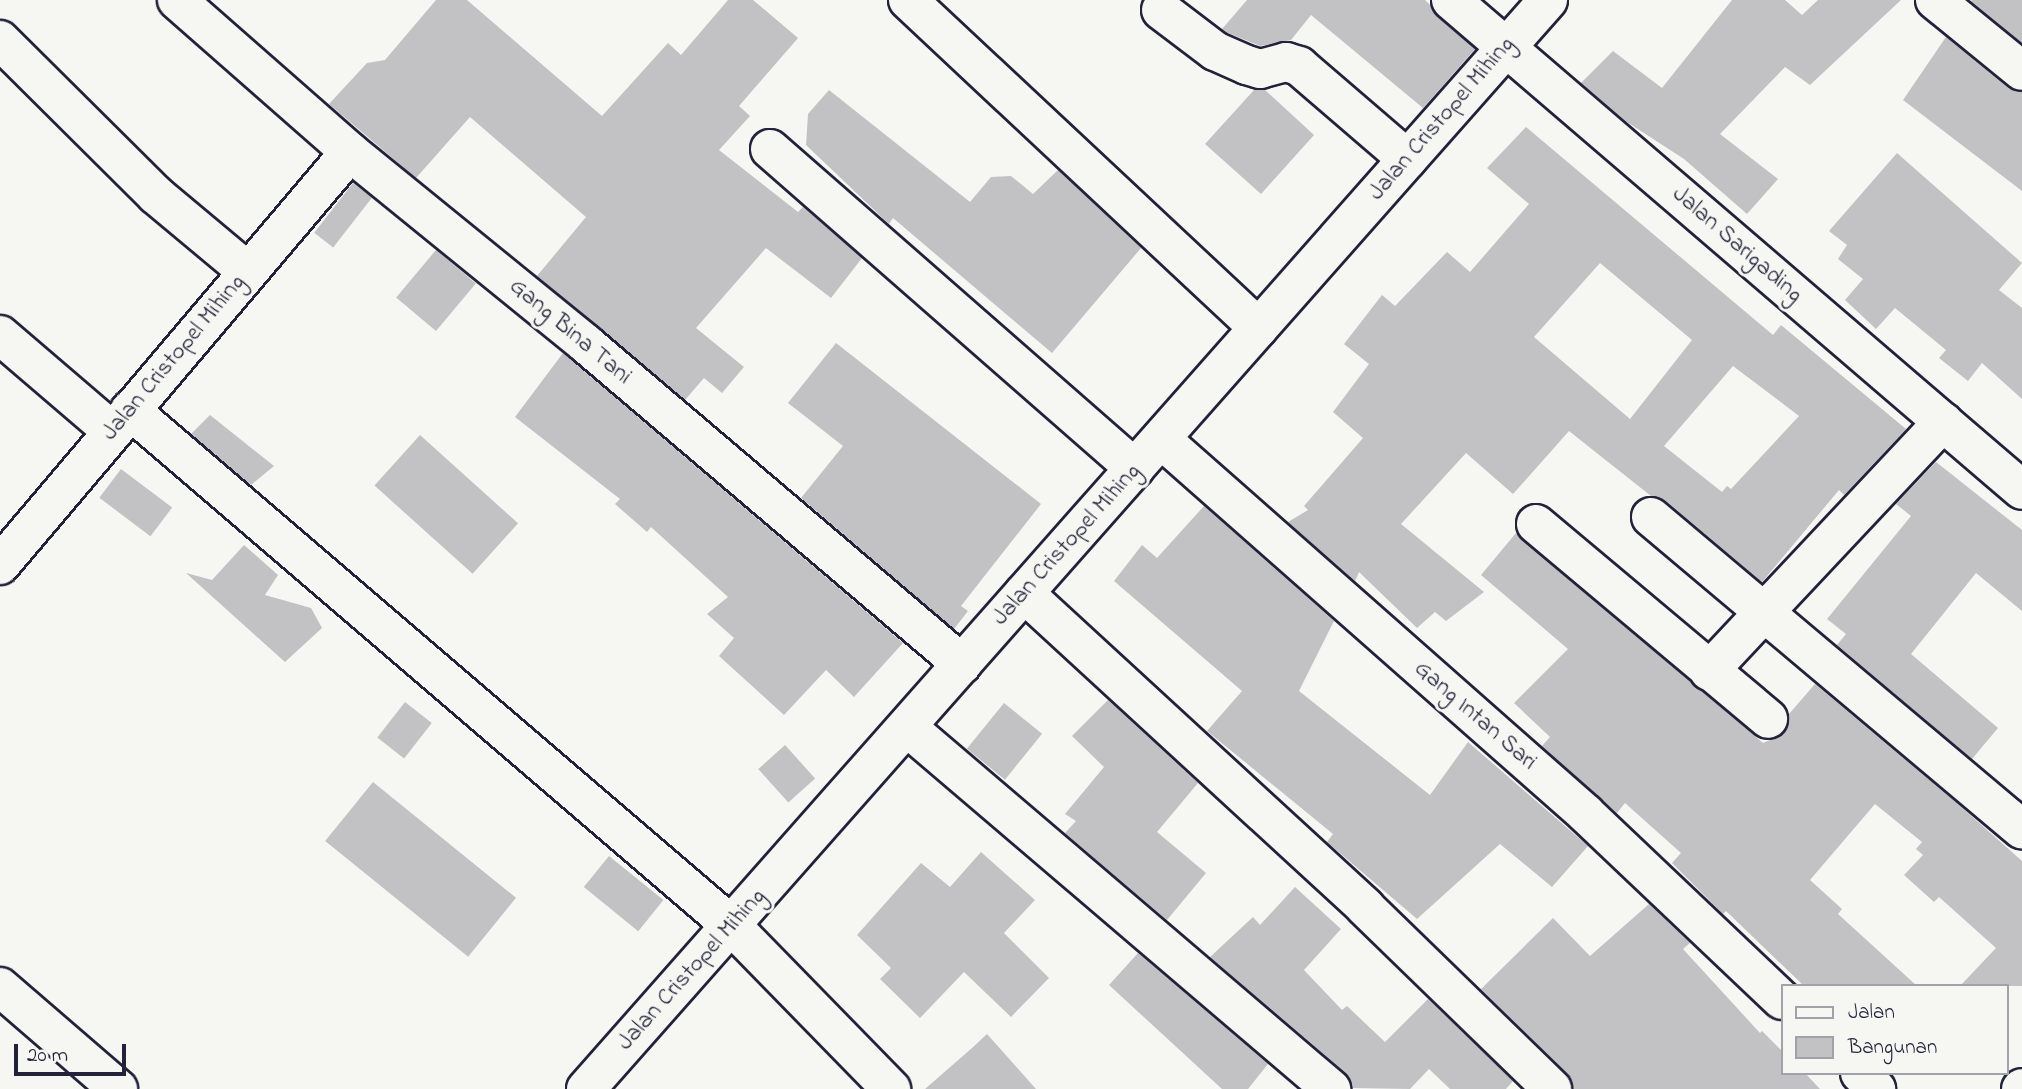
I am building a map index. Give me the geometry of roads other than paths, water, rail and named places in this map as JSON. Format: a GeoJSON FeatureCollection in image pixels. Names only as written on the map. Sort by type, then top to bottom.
{"type":"FeatureCollection","features":[{"type":"Feature","properties":{"kind":"street","name":"Gang Bina Tani"},"geometry":{"type":"LineString","coordinates":[[177,0],[350,152],[586,344],[962,664]]}},
{"type":"Feature","properties":{"kind":"street"},"geometry":{"type":"LineString","coordinates":[[908,0],[1259,328]]}},
{"type":"Feature","properties":{"kind":"street","name":"Jalan Sarigading"},"geometry":{"type":"LineString","coordinates":[[1451,0],[2022,490]]}},
{"type":"Feature","properties":{"kind":"street","name":"Jalan Cristopel Mihing"},"geometry":{"type":"LineString","coordinates":[[594,1086],[906,727],[1548,0]]}},
{"type":"Feature","properties":{"kind":"street"},"geometry":{"type":"LineString","coordinates":[[1935,0],[2022,71]]}},
{"type":"Feature","properties":{"kind":"street"},"geometry":{"type":"LineString","coordinates":[[1161,10],[1215,51],[1247,65],[1260,69],[1286,62],[1299,66],[1407,159]]}},
{"type":"Feature","properties":{"kind":"street"},"geometry":{"type":"LineString","coordinates":[[0,40],[156,195],[247,271]]}},
{"type":"Feature","properties":{"kind":"street"},"geometry":{"type":"LineString","coordinates":[[770,149],[1135,468]]}},
{"type":"Feature","properties":{"kind":"street","name":"Jalan Cristopel Mihing"},"geometry":{"type":"LineString","coordinates":[[0,565],[350,152]]}},
{"type":"Feature","properties":{"kind":"street"},"geometry":{"type":"LineString","coordinates":[[0,335],[121,420],[732,926],[891,1089]]}},
{"type":"Feature","properties":{"kind":"street"},"geometry":{"type":"LineString","coordinates":[[1709,671],[1943,422]]}},
{"type":"Feature","properties":{"kind":"street","name":"Gang Intan Sari"},"geometry":{"type":"LineString","coordinates":[[1161,439],[1586,814],[1780,998]]}},
{"type":"Feature","properties":{"kind":"street"},"geometry":{"type":"LineString","coordinates":[[1651,517],[2022,830]]}},
{"type":"Feature","properties":{"kind":"street"},"geometry":{"type":"LineString","coordinates":[[1536,524],[1768,719]]}},
{"type":"Feature","properties":{"kind":"street"},"geometry":{"type":"LineString","coordinates":[[1024,593],[1365,907],[1552,1089]]}},
{"type":"Feature","properties":{"kind":"street"},"geometry":{"type":"LineString","coordinates":[[906,727],[1331,1089]]}},
{"type":"Feature","properties":{"kind":"street"},"geometry":{"type":"LineString","coordinates":[[0,987],[118,1089]]}},
{"type":"Feature","properties":{"kind":"street"},"geometry":{"type":"LineString","coordinates":[[1862,1075],[1876,1089]]}}]}
